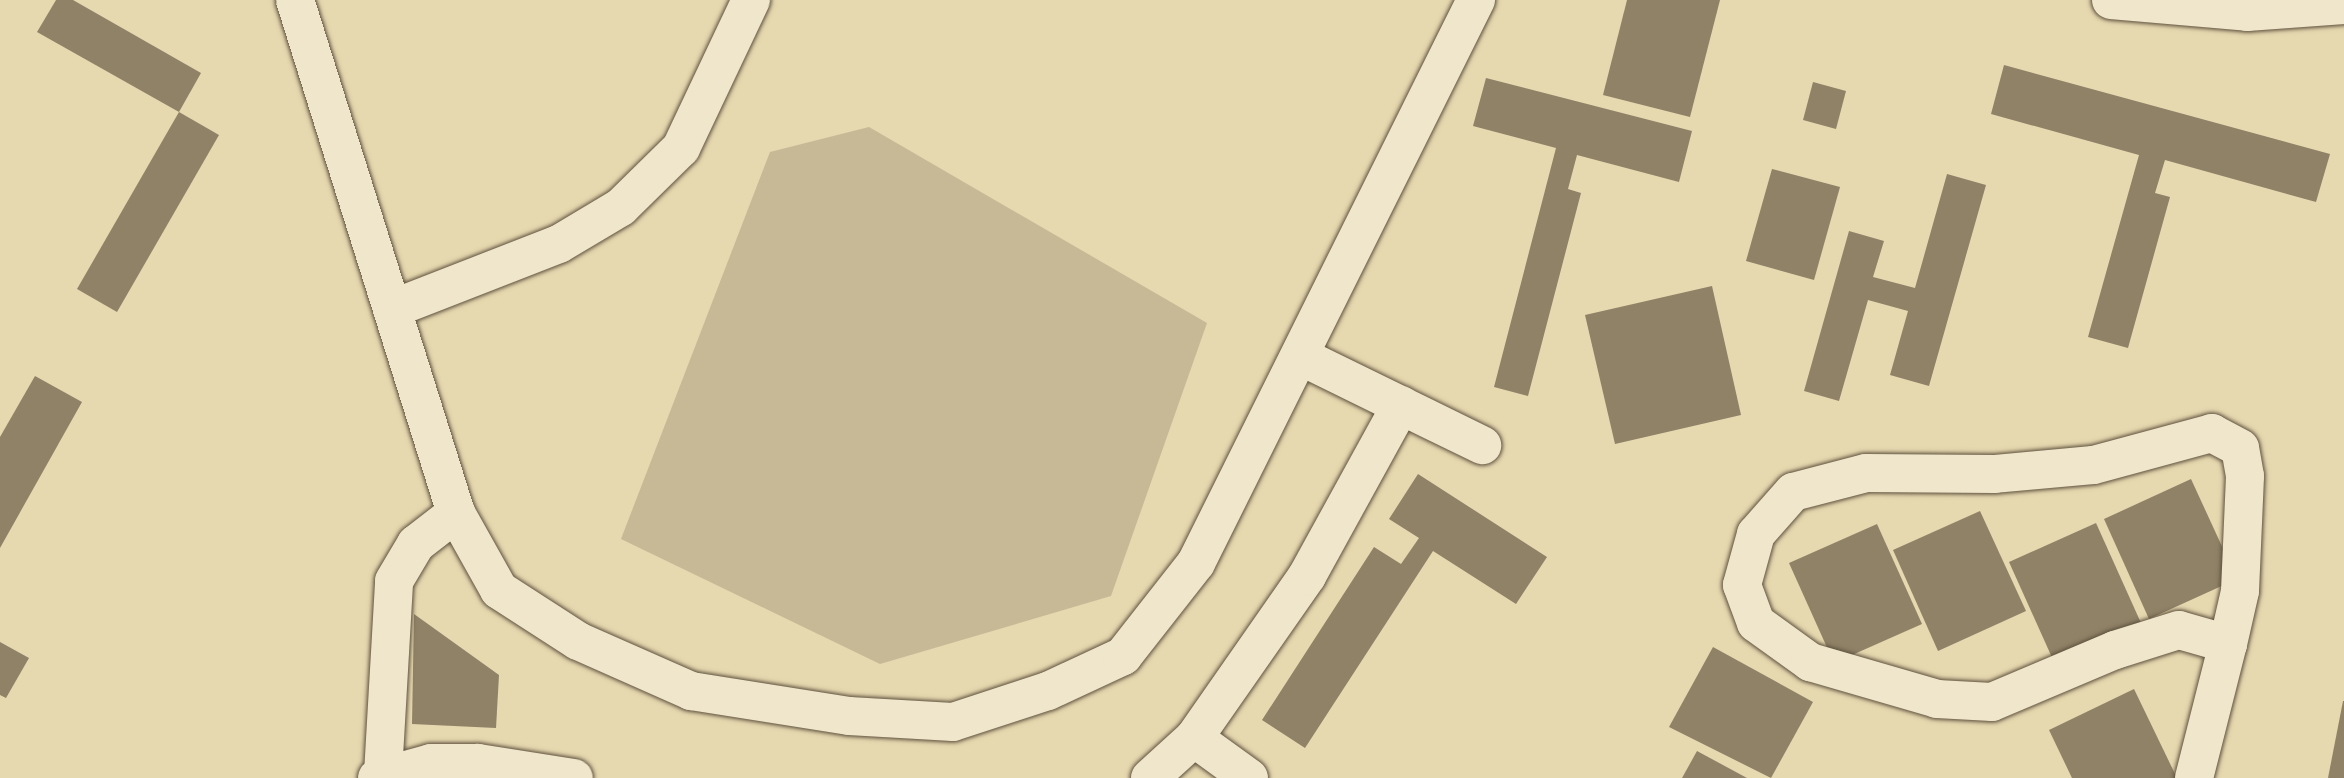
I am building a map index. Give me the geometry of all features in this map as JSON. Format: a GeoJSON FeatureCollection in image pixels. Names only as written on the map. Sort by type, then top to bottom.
{"type":"FeatureCollection","features":[{"type":"Feature","properties":{"kind":"street"},"geometry":{"type":"LineString","coordinates":[[295,0],[456,513],[499,590],[578,641],[691,691],[849,716],[953,722],[1048,691],[1123,656],[1196,563],[1476,0]]}},
{"type":"Feature","properties":{"kind":"street"},"geometry":{"type":"LineString","coordinates":[[392,309],[559,244],[621,207],[681,148],[751,0]]}},
{"type":"Feature","properties":{"kind":"street"},"geometry":{"type":"LineString","coordinates":[[2111,0],[2247,12],[2344,5]]}},
{"type":"Feature","properties":{"kind":"street"},"geometry":{"type":"LineString","coordinates":[[1300,356],[1482,445]]}},
{"type":"Feature","properties":{"kind":"street"},"geometry":{"type":"LineString","coordinates":[[1150,778],[1194,738],[1307,576],[1401,405]]}},
{"type":"Feature","properties":{"kind":"street"},"geometry":{"type":"LineString","coordinates":[[2194,778],[2228,644],[2240,591],[2245,476],[2240,448],[2212,433],[2093,465],[1995,474],[1866,473],[1793,492],[1756,534],[1742,585],[1756,623],[1810,662],[1937,699],[1992,702],[2115,650],[2179,630],[2228,644]]}},
{"type":"Feature","properties":{"kind":"street"},"geometry":{"type":"LineString","coordinates":[[456,513],[416,544],[394,581],[380,776],[431,763],[478,763],[574,778]]}},
{"type":"Feature","properties":{"kind":"street"},"geometry":{"type":"LineString","coordinates":[[1194,738],[1249,778]]}},
{"type":"Feature","properties":{"kind":"shaded area"},"geometry":{"type":"Polygon","coordinates":[[[869,127],[1207,323],[1111,596],[880,664],[621,539],[770,152],[869,127]]]}},
{"type":"Feature","properties":{"kind":"building"},"geometry":{"type":"Polygon","coordinates":[[[56,0],[73,0],[201,73],[179,112],[37,32],[56,0]]]}},
{"type":"Feature","properties":{"kind":"building"},"geometry":{"type":"Polygon","coordinates":[[[1627,0],[1720,0],[1690,117],[1603,95],[1627,0]]]}},
{"type":"Feature","properties":{"kind":"building"},"geometry":{"type":"Polygon","coordinates":[[[2004,65],[2330,154],[2316,202],[2165,160],[2155,193],[2170,197],[2128,348],[2088,337],[2139,155],[1991,114],[2004,65]]]}},
{"type":"Feature","properties":{"kind":"building"},"geometry":{"type":"Polygon","coordinates":[[[1486,78],[1692,131],[1679,182],[1577,155],[1568,189],[1581,193],[1528,396],[1494,387],[1556,148],[1473,126],[1486,78]]]}},
{"type":"Feature","properties":{"kind":"building"},"geometry":{"type":"Polygon","coordinates":[[[1813,82],[1846,91],[1836,129],[1803,120],[1813,82]]]}},
{"type":"Feature","properties":{"kind":"building"},"geometry":{"type":"Polygon","coordinates":[[[179,112],[219,135],[117,312],[77,289],[179,112]]]}},
{"type":"Feature","properties":{"kind":"building"},"geometry":{"type":"Polygon","coordinates":[[[1772,169],[1840,187],[1814,280],[1746,261],[1772,169]]]}},
{"type":"Feature","properties":{"kind":"building"},"geometry":{"type":"Polygon","coordinates":[[[1947,174],[1986,185],[1929,386],[1890,375],[1908,311],[1868,300],[1839,401],[1804,391],[1849,231],[1884,241],[1873,277],[1915,288],[1947,174]]]}},
{"type":"Feature","properties":{"kind":"building"},"geometry":{"type":"Polygon","coordinates":[[[1712,286],[1741,415],[1615,444],[1585,315],[1712,286]]]}},
{"type":"Feature","properties":{"kind":"building"},"geometry":{"type":"Polygon","coordinates":[[[35,376],[82,402],[0,548],[0,437],[35,376]]]}},
{"type":"Feature","properties":{"kind":"building"},"geometry":{"type":"Polygon","coordinates":[[[1418,474],[1547,557],[1516,604],[1433,551],[1305,748],[1262,720],[1374,547],[1401,564],[1419,538],[1389,519],[1418,474]]]}},
{"type":"Feature","properties":{"kind":"building"},"geometry":{"type":"Polygon","coordinates":[[[2191,479],[2237,579],[2149,619],[2104,519],[2191,479]]]}},
{"type":"Feature","properties":{"kind":"building"},"geometry":{"type":"Polygon","coordinates":[[[1980,511],[2026,611],[1938,651],[1893,550],[1980,511]]]}},
{"type":"Feature","properties":{"kind":"building"},"geometry":{"type":"Polygon","coordinates":[[[2096,523],[2141,623],[2054,662],[2009,562],[2096,523]]]}},
{"type":"Feature","properties":{"kind":"building"},"geometry":{"type":"Polygon","coordinates":[[[1877,524],[1922,624],[1834,663],[1789,563],[1877,524]]]}},
{"type":"Feature","properties":{"kind":"building"},"geometry":{"type":"Polygon","coordinates":[[[414,614],[499,675],[496,728],[412,724],[414,614]]]}},
{"type":"Feature","properties":{"kind":"building"},"geometry":{"type":"Polygon","coordinates":[[[0,642],[29,658],[6,698],[0,695],[0,642]]]}},
{"type":"Feature","properties":{"kind":"building"},"geometry":{"type":"Polygon","coordinates":[[[1713,647],[1813,702],[1771,778],[1669,727],[1713,647]]]}},
{"type":"Feature","properties":{"kind":"building"},"geometry":{"type":"Polygon","coordinates":[[[2134,689],[2177,778],[2072,778],[2049,730],[2134,689]]]}},
{"type":"Feature","properties":{"kind":"building"},"geometry":{"type":"Polygon","coordinates":[[[2343,701],[2344,778],[2328,778],[2343,701]]]}},
{"type":"Feature","properties":{"kind":"building"},"geometry":{"type":"Polygon","coordinates":[[[1697,751],[1747,778],[1682,778],[1697,751]]]}}]}
